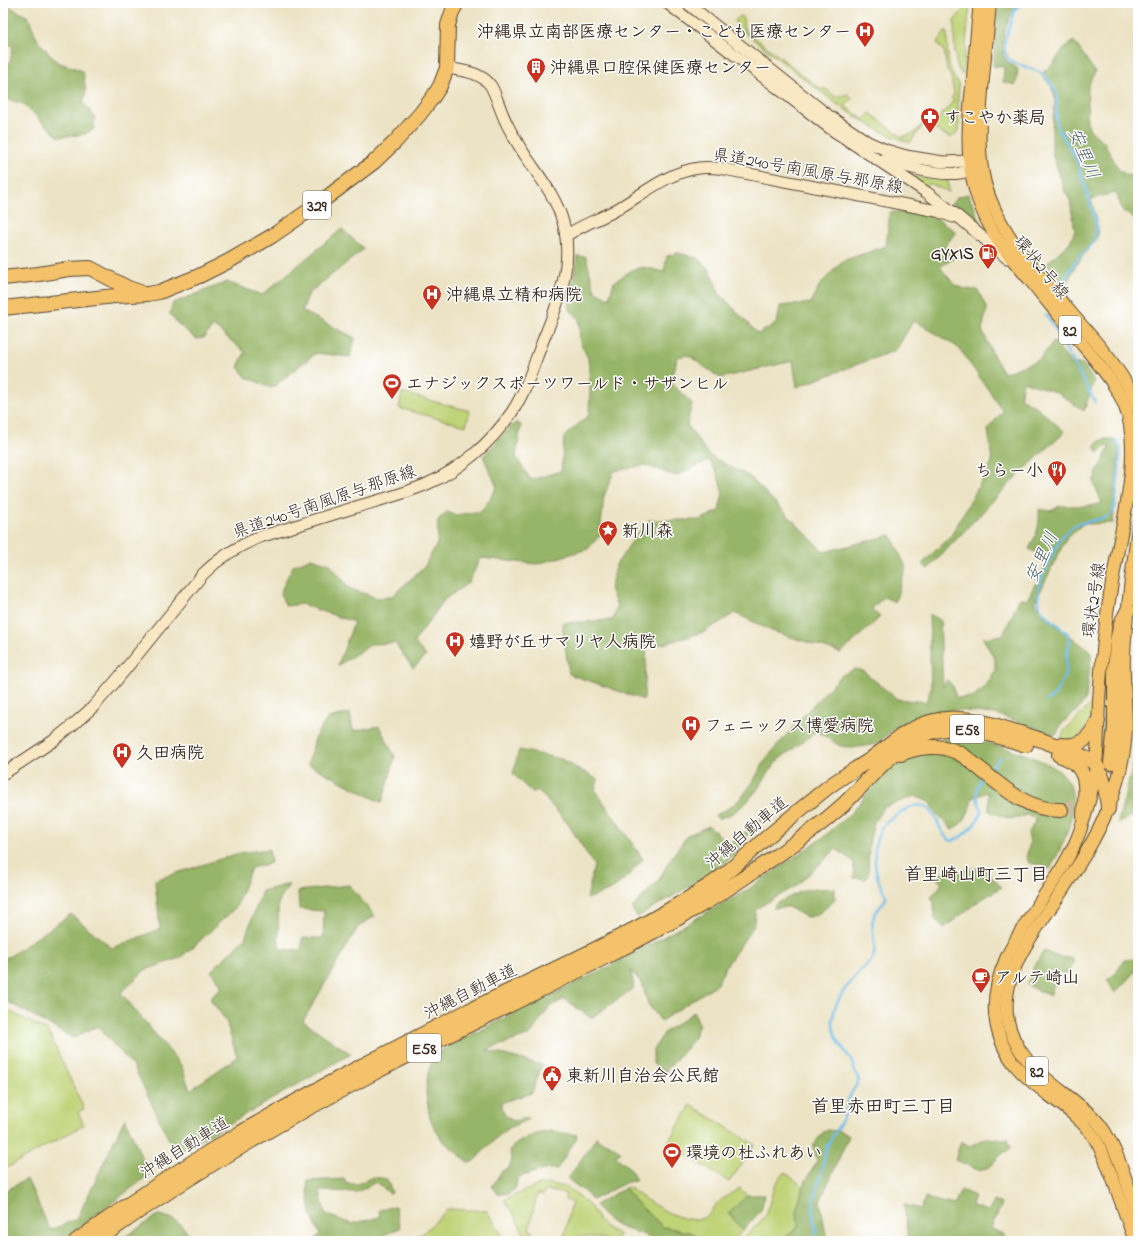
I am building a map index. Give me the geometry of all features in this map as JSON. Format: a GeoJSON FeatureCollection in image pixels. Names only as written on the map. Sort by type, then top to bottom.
{"type":"FeatureCollection","features":[{"type":"Feature","properties":{"kind":"highway","name":"329"},"geometry":{"type":"LineString","coordinates":[[3,308],[148,294],[168,289],[229,261],[272,236],[374,162],[395,142],[420,114],[440,86],[447,68],[448,25],[456,3]]}},
{"type":"Feature","properties":{"kind":"highway"},"geometry":{"type":"LineString","coordinates":[[3,278],[69,269],[90,268],[128,288],[148,294]]}},
{"type":"Feature","properties":{"kind":"highway"},"geometry":{"type":"LineString","coordinates":[[1110,763],[1115,727],[1115,671],[1117,641],[1121,623],[1128,610]]}},
{"type":"Feature","properties":{"kind":"highway"},"geometry":{"type":"LineString","coordinates":[[877,765],[894,740],[914,728],[933,721],[944,719],[963,719],[990,724],[1052,744],[1082,756],[1096,765],[1106,789],[1108,809]]}},
{"type":"Feature","properties":{"kind":"highway"},"geometry":{"type":"LineString","coordinates":[[1052,744],[1072,745],[1084,741],[1098,721]]}},
{"type":"Feature","properties":{"kind":"highway","name":"E58"},"geometry":{"type":"LineString","coordinates":[[877,765],[911,741],[928,733],[949,728],[970,729],[985,732],[1058,755],[1074,762],[1081,770],[1085,781],[1084,816]]}},
{"type":"Feature","properties":{"kind":"highway","name":"E58"},"geometry":{"type":"LineString","coordinates":[[877,765],[907,751],[920,748],[943,748],[953,750],[965,757],[1018,797],[1032,805],[1044,809],[1061,810]]}},
{"type":"Feature","properties":{"kind":"highway","name":"沖縄自動車道"},"geometry":{"type":"LineString","coordinates":[[96,1241],[109,1225],[155,1186],[223,1143],[378,1058],[616,938],[666,911],[733,869],[764,840],[825,788],[877,765]]}},
{"type":"Feature","properties":{"kind":"highway","name":"沖縄自動車道"},"geometry":{"type":"LineString","coordinates":[[76,1241],[109,1225],[226,1155],[372,1074],[638,940],[704,904],[806,836],[844,804],[877,765]]}},
{"type":"Feature","properties":{"kind":"main road"},"geometry":{"type":"LineString","coordinates":[[668,3],[856,147],[894,163],[916,169],[960,173],[974,165]]}},
{"type":"Feature","properties":{"kind":"main road"},"geometry":{"type":"LineString","coordinates":[[687,3],[829,116],[868,142],[886,150],[906,156],[974,165]]}},
{"type":"Feature","properties":{"kind":"main road","name":"環状2号線"},"geometry":{"type":"LineString","coordinates":[[980,3],[968,124],[974,165],[975,194],[987,220],[1002,246],[1058,314],[1117,390],[1126,409],[1130,425],[1132,446],[1131,477],[1106,621],[1094,778],[1076,840],[1064,866],[1020,933],[1002,967],[996,987],[994,1008],[995,1020],[1003,1046],[1020,1070],[1034,1084],[1069,1111],[1088,1129],[1099,1144],[1116,1186],[1135,1241]]}},
{"type":"Feature","properties":{"kind":"main road","name":"環状2号線"},"geometry":{"type":"LineString","coordinates":[[990,3],[980,111],[980,140],[974,165],[1001,222],[1014,243],[1034,270],[1100,347],[1124,379],[1138,408]]}},
{"type":"Feature","properties":{"kind":"main road","name":"県道240号南風原与那原線"},"geometry":{"type":"LineString","coordinates":[[3,774],[53,741],[93,707],[203,574],[230,551],[260,537],[427,484],[460,465],[484,446],[513,411],[532,372],[550,324],[564,279],[567,253],[566,236],[554,200],[539,174],[518,145],[506,122],[494,92],[487,81],[478,75],[447,68]]}},
{"type":"Feature","properties":{"kind":"main road"},"geometry":{"type":"LineString","coordinates":[[868,153],[926,192],[975,230],[1022,271]]}},
{"type":"Feature","properties":{"kind":"main road","name":"県道240号南風原与那原線"},"geometry":{"type":"LineString","coordinates":[[566,236],[576,229],[611,213],[670,178],[699,168],[729,170],[916,207],[947,214],[975,230]]}},
{"type":"Feature","properties":{"kind":"main road"},"geometry":{"type":"LineString","coordinates":[[916,207],[921,206],[926,201],[926,192]]}},
{"type":"Feature","properties":{"kind":"main road","name":"環状2号線"},"geometry":{"type":"LineString","coordinates":[[1138,528],[1124,654],[1126,722],[1125,743],[1120,774],[1108,809],[1098,830],[1074,873],[1035,931],[1014,968],[1008,991],[1007,1014],[1014,1038],[1023,1055],[1047,1080],[1086,1110],[1105,1131],[1117,1156],[1138,1215]]}},
{"type":"Feature","properties":{"kind":"green space"},"geometry":{"type":"Polygon","coordinates":[[[3,3],[28,17],[38,41],[57,62],[83,71],[86,92],[83,103],[95,117],[94,129],[85,134],[59,137],[24,104],[3,98],[3,67],[10,62],[13,47],[3,39],[3,3]]]}},
{"type":"Feature","properties":{"kind":"green space"},"geometry":{"type":"Polygon","coordinates":[[[963,3],[970,3],[963,75],[959,71],[957,65],[954,42],[954,21],[962,11],[963,3]]]}},
{"type":"Feature","properties":{"kind":"green space"},"geometry":{"type":"Polygon","coordinates":[[[998,3],[1020,3],[1011,14],[1003,39],[1004,54],[1007,61],[1018,69],[1016,85],[1003,82],[1004,67],[993,66],[998,3]]]}},
{"type":"Feature","properties":{"kind":"green space"},"geometry":{"type":"Polygon","coordinates":[[[740,16],[743,18],[744,29],[822,90],[824,88],[836,97],[848,94],[852,98],[845,106],[864,120],[870,113],[902,137],[915,133],[923,123],[924,124],[910,143],[880,131],[829,98],[736,26],[735,21],[740,16]]]}},
{"type":"Feature","properties":{"kind":"green space"},"geometry":{"type":"Polygon","coordinates":[[[946,31],[950,66],[959,85],[959,131],[951,138],[923,123],[927,118],[935,123],[954,100],[951,98],[954,94],[951,77],[947,71],[944,51],[937,43],[946,31]]]}},
{"type":"Feature","properties":{"kind":"green space"},"geometry":{"type":"Polygon","coordinates":[[[1074,41],[1095,72],[1088,86],[1087,123],[1091,131],[1104,142],[1119,170],[1128,176],[1138,173],[1138,222],[1122,210],[1116,192],[1091,199],[1098,228],[1097,237],[1095,242],[1075,267],[1064,288],[1045,265],[1070,242],[1075,231],[1070,200],[1065,192],[1052,153],[1052,127],[1055,101],[1054,93],[1051,86],[1041,74],[1054,63],[1063,49],[1074,41]]]}},
{"type":"Feature","properties":{"kind":"green space"},"geometry":{"type":"Polygon","coordinates":[[[911,176],[948,181],[949,192],[929,183],[925,188],[911,176]]]}},
{"type":"Feature","properties":{"kind":"green space"},"geometry":{"type":"Polygon","coordinates":[[[968,194],[985,231],[969,218],[950,206],[957,197],[968,194]]]}},
{"type":"Feature","properties":{"kind":"green space"},"geometry":{"type":"Polygon","coordinates":[[[890,212],[929,213],[956,232],[946,245],[954,258],[940,267],[952,282],[959,287],[978,290],[987,309],[982,330],[995,359],[1004,373],[1039,360],[1054,341],[1071,364],[1083,364],[1094,381],[1084,411],[1058,393],[1023,381],[1020,398],[1035,406],[1065,432],[1015,478],[928,569],[922,564],[952,534],[992,462],[988,429],[1003,411],[959,348],[914,320],[896,350],[797,387],[793,361],[720,378],[688,355],[677,357],[672,384],[692,403],[687,425],[710,456],[750,477],[824,552],[891,535],[906,567],[895,602],[884,597],[872,609],[880,617],[841,653],[772,631],[735,613],[704,632],[663,644],[647,645],[644,700],[569,674],[562,623],[613,620],[617,606],[610,589],[616,565],[634,538],[649,520],[700,520],[719,511],[723,493],[717,473],[709,460],[676,476],[645,465],[614,471],[604,496],[600,535],[588,549],[537,564],[481,558],[468,583],[445,599],[414,642],[426,656],[413,668],[395,643],[372,644],[338,665],[354,622],[301,604],[286,606],[280,594],[293,566],[311,558],[330,564],[349,588],[377,598],[391,597],[424,567],[437,544],[438,520],[447,512],[456,515],[482,511],[497,487],[483,456],[516,422],[521,425],[516,457],[531,480],[561,471],[564,437],[589,415],[590,385],[588,358],[580,342],[579,319],[569,309],[577,256],[586,257],[595,291],[609,298],[614,282],[632,270],[643,267],[664,272],[667,256],[678,253],[697,258],[710,270],[719,293],[758,334],[777,323],[780,306],[811,303],[819,286],[842,261],[886,246],[890,212]]]}},
{"type":"Feature","properties":{"kind":"green space"},"geometry":{"type":"Polygon","coordinates":[[[342,229],[364,249],[309,293],[302,311],[355,338],[350,357],[316,353],[272,388],[246,377],[238,367],[245,352],[213,326],[204,338],[196,339],[177,323],[170,314],[173,303],[227,282],[262,295],[342,229]]]}},
{"type":"Feature","properties":{"kind":"green space"},"geometry":{"type":"Polygon","coordinates":[[[402,393],[470,411],[466,426],[399,408],[402,393]]]}},
{"type":"Feature","properties":{"kind":"green space"},"geometry":{"type":"Polygon","coordinates":[[[1113,439],[1119,449],[1113,523],[1083,524],[1067,537],[1035,602],[1045,616],[1092,653],[1086,698],[1078,710],[1062,723],[1056,735],[996,714],[957,710],[931,713],[915,717],[892,730],[877,744],[853,748],[840,746],[817,731],[777,761],[746,803],[733,813],[718,819],[715,815],[729,808],[741,798],[753,782],[764,762],[776,747],[842,675],[855,669],[863,671],[897,699],[926,702],[931,689],[929,614],[940,620],[943,687],[947,680],[953,686],[956,698],[972,697],[985,687],[995,671],[995,660],[983,638],[1003,635],[1020,598],[1027,600],[1050,555],[1046,551],[1039,554],[1029,549],[1037,530],[1039,509],[1051,511],[1059,506],[1090,506],[1102,503],[1093,481],[1109,448],[1107,446],[1098,453],[1094,446],[1101,440],[1113,439]]]}},
{"type":"Feature","properties":{"kind":"green space"},"geometry":{"type":"Polygon","coordinates":[[[1138,661],[1138,725],[1134,729],[1135,663],[1138,661]]]}},
{"type":"Feature","properties":{"kind":"green space"},"geometry":{"type":"Polygon","coordinates":[[[1112,670],[1109,753],[1101,752],[1106,671],[1112,670]]]}},
{"type":"Feature","properties":{"kind":"green space"},"geometry":{"type":"Polygon","coordinates":[[[1092,701],[1091,719],[1085,730],[1076,739],[1061,739],[1064,731],[1089,706],[1092,701]]]}},
{"type":"Feature","properties":{"kind":"green space"},"geometry":{"type":"Polygon","coordinates":[[[350,713],[353,731],[379,726],[395,757],[382,803],[308,764],[317,733],[328,718],[350,713]]]}},
{"type":"Feature","properties":{"kind":"green space"},"geometry":{"type":"Polygon","coordinates":[[[968,738],[1022,753],[1037,759],[1060,772],[1070,783],[1073,804],[1070,824],[1050,869],[1041,865],[1029,863],[1026,858],[1030,843],[1028,833],[1036,818],[1029,815],[1010,819],[989,811],[988,792],[972,798],[970,808],[964,820],[957,827],[952,829],[937,815],[929,802],[915,796],[884,807],[874,822],[869,844],[868,875],[866,879],[854,878],[854,862],[836,849],[796,886],[756,909],[753,927],[726,966],[717,984],[661,1021],[648,1004],[642,983],[631,971],[634,988],[591,1018],[565,999],[550,1006],[530,1035],[486,1050],[542,1065],[532,1093],[501,1103],[504,1114],[514,1121],[527,1117],[529,1119],[509,1128],[496,1138],[473,1162],[468,1162],[441,1139],[430,1119],[426,1093],[428,1074],[434,1054],[599,972],[747,890],[825,836],[852,812],[887,769],[905,756],[944,739],[968,738]]]}},
{"type":"Feature","properties":{"kind":"green space"},"geometry":{"type":"Polygon","coordinates":[[[519,750],[561,759],[598,780],[595,790],[643,859],[627,877],[611,890],[587,899],[594,865],[568,824],[538,790],[532,793],[513,774],[519,750]]]}},
{"type":"Feature","properties":{"kind":"green space"},"geometry":{"type":"Polygon","coordinates":[[[1135,757],[1138,768],[1138,809],[1130,818],[1118,823],[1135,757]]]}},
{"type":"Feature","properties":{"kind":"green space"},"geometry":{"type":"Polygon","coordinates":[[[761,818],[763,821],[740,842],[736,851],[727,862],[707,876],[637,917],[632,908],[658,881],[671,858],[688,835],[709,826],[730,845],[761,818]]]}},
{"type":"Feature","properties":{"kind":"green space"},"geometry":{"type":"Polygon","coordinates":[[[269,849],[271,863],[251,868],[236,907],[180,958],[145,970],[121,993],[181,1065],[190,1090],[237,1057],[226,1021],[210,999],[222,986],[211,971],[245,938],[262,891],[289,884],[278,904],[279,949],[302,950],[302,938],[323,938],[324,911],[299,909],[298,891],[349,885],[375,916],[358,927],[303,1021],[351,1054],[176,1154],[134,1067],[97,1026],[73,1038],[3,999],[3,959],[10,956],[71,914],[112,948],[160,929],[155,880],[239,853],[269,849]]]}},
{"type":"Feature","properties":{"kind":"green space"},"geometry":{"type":"Polygon","coordinates":[[[984,868],[1001,887],[976,903],[944,928],[934,918],[934,902],[931,897],[942,884],[934,875],[953,871],[984,868]]]}},
{"type":"Feature","properties":{"kind":"green space"},"geometry":{"type":"Polygon","coordinates":[[[835,888],[835,900],[814,916],[806,917],[788,907],[772,908],[777,903],[804,890],[835,888]]]}},
{"type":"Feature","properties":{"kind":"green space"},"geometry":{"type":"Polygon","coordinates":[[[1044,950],[1055,956],[1074,959],[1069,974],[1058,972],[1050,996],[1027,985],[1031,973],[1044,950]]]}},
{"type":"Feature","properties":{"kind":"green space"},"geometry":{"type":"Polygon","coordinates":[[[1135,959],[1138,962],[1138,968],[1115,993],[1107,980],[1116,973],[1124,960],[1135,959]]]}},
{"type":"Feature","properties":{"kind":"green space"},"geometry":{"type":"Polygon","coordinates":[[[3,1008],[48,1031],[84,1109],[78,1112],[84,1125],[3,1170],[3,1008]]]}},
{"type":"Feature","properties":{"kind":"green space"},"geometry":{"type":"Polygon","coordinates":[[[694,1012],[699,1024],[693,1040],[665,1072],[653,1064],[653,1050],[665,1032],[694,1012]]]}},
{"type":"Feature","properties":{"kind":"green space"},"geometry":{"type":"Polygon","coordinates":[[[691,1105],[755,1145],[729,1182],[670,1145],[670,1139],[691,1105]]]}},
{"type":"Feature","properties":{"kind":"green space"},"geometry":{"type":"Polygon","coordinates":[[[125,1118],[149,1175],[61,1241],[3,1241],[3,1192],[27,1179],[50,1230],[77,1219],[125,1118]]]}},
{"type":"Feature","properties":{"kind":"green space"},"geometry":{"type":"Polygon","coordinates":[[[825,1130],[840,1131],[849,1136],[820,1201],[826,1235],[824,1241],[779,1241],[798,1227],[797,1209],[803,1186],[817,1161],[813,1145],[825,1130]]]}},
{"type":"Feature","properties":{"kind":"green space"},"geometry":{"type":"Polygon","coordinates":[[[551,1131],[577,1135],[557,1169],[542,1170],[518,1177],[515,1189],[508,1194],[498,1194],[492,1186],[502,1171],[509,1167],[512,1160],[509,1150],[528,1137],[551,1131]]]}},
{"type":"Feature","properties":{"kind":"green space"},"geometry":{"type":"Polygon","coordinates":[[[597,1136],[597,1140],[616,1148],[621,1153],[615,1156],[631,1169],[636,1181],[627,1182],[592,1200],[586,1193],[568,1179],[597,1136]]]}},
{"type":"Feature","properties":{"kind":"green space"},"geometry":{"type":"Polygon","coordinates":[[[985,1138],[1008,1139],[1011,1149],[1003,1153],[988,1168],[978,1170],[955,1160],[961,1141],[970,1146],[985,1138]]]}},
{"type":"Feature","properties":{"kind":"green space"},"geometry":{"type":"Polygon","coordinates":[[[784,1172],[803,1186],[797,1208],[798,1227],[779,1241],[740,1241],[766,1215],[774,1187],[784,1172]]]}},
{"type":"Feature","properties":{"kind":"green space"},"geometry":{"type":"Polygon","coordinates":[[[373,1177],[387,1179],[392,1193],[390,1194],[376,1182],[357,1192],[320,1191],[325,1214],[351,1224],[380,1217],[379,1210],[395,1206],[400,1228],[370,1241],[314,1241],[320,1234],[311,1215],[307,1181],[345,1179],[346,1184],[357,1184],[373,1177]]]}},
{"type":"Feature","properties":{"kind":"green space"},"geometry":{"type":"Polygon","coordinates":[[[549,1184],[565,1187],[573,1191],[590,1206],[600,1222],[608,1229],[620,1235],[613,1241],[607,1241],[602,1238],[580,1236],[571,1241],[563,1241],[572,1202],[565,1200],[566,1194],[546,1190],[544,1195],[537,1194],[529,1230],[533,1231],[531,1241],[527,1241],[515,1216],[504,1200],[538,1185],[549,1184]]]}},
{"type":"Feature","properties":{"kind":"green space"},"geometry":{"type":"Polygon","coordinates":[[[629,1187],[666,1212],[689,1219],[699,1219],[707,1216],[719,1202],[740,1188],[747,1195],[729,1213],[743,1231],[732,1241],[704,1241],[693,1233],[663,1227],[637,1203],[625,1188],[629,1187]]]}},
{"type":"Feature","properties":{"kind":"green space"},"geometry":{"type":"Polygon","coordinates":[[[625,1188],[637,1203],[663,1227],[693,1233],[704,1241],[654,1241],[640,1233],[625,1229],[611,1222],[595,1205],[625,1188]]]}},
{"type":"Feature","properties":{"kind":"green space"},"geometry":{"type":"Polygon","coordinates":[[[961,1190],[975,1196],[972,1207],[989,1211],[993,1201],[1002,1204],[991,1228],[1005,1236],[1003,1241],[908,1241],[904,1205],[921,1209],[925,1198],[954,1205],[961,1190]]]}},
{"type":"Feature","properties":{"kind":"green space"},"geometry":{"type":"Polygon","coordinates":[[[747,1195],[765,1195],[761,1210],[743,1231],[729,1213],[747,1195]]]}},
{"type":"Feature","properties":{"kind":"green space"},"geometry":{"type":"Polygon","coordinates":[[[448,1209],[487,1211],[506,1241],[409,1241],[423,1233],[448,1209]]]}},
{"type":"Feature","properties":{"kind":"green space"},"geometry":{"type":"Polygon","coordinates":[[[158,1215],[171,1218],[183,1227],[195,1241],[119,1241],[158,1215]]]}},
{"type":"Feature","properties":{"kind":"waterway","name":"安里川"},"geometry":{"type":"LineString","coordinates":[[1025,3],[1018,6],[1014,12],[1005,41],[1005,51],[1008,59],[1012,62],[1039,72],[1046,77],[1055,89],[1057,96],[1056,116],[1058,128],[1076,159],[1097,226],[1094,242],[1076,261],[1061,285]]}},
{"type":"Feature","properties":{"kind":"waterway","name":"安里川"},"geometry":{"type":"LineString","coordinates":[[1046,315],[1095,402]]}},
{"type":"Feature","properties":{"kind":"waterway","name":"安里川"},"geometry":{"type":"LineString","coordinates":[[1047,701],[1055,695],[1065,675],[1070,640],[1068,634],[1040,608],[1038,596],[1040,581],[1060,539],[1068,531],[1075,525],[1107,517],[1113,512],[1117,493],[1121,448],[1115,439]]}},
{"type":"Feature","properties":{"kind":"waterway","name":"安里川"},"geometry":{"type":"LineString","coordinates":[[989,770],[1001,757]]}},
{"type":"Feature","properties":{"kind":"waterway","name":"安里川"},"geometry":{"type":"LineString","coordinates":[[811,1241],[815,1237],[817,1231],[813,1219],[814,1199],[827,1146],[846,1113],[847,1103],[859,1080],[851,1060],[836,1037],[833,1023],[837,1002],[843,992],[873,958],[875,948],[872,929],[873,919],[875,913],[886,897],[876,870],[876,840],[882,827],[896,815],[910,807],[921,805],[931,810],[941,830],[948,839],[952,841],[956,839],[966,833],[978,819],[981,809],[977,797],[977,791],[978,785],[983,776]]}},
{"type":"Feature","properties":{"kind":"tunnel"},"geometry":{"type":"LineString","coordinates":[[1061,810],[1071,807],[1093,794],[1103,780],[1111,763]]}},
{"type":"Feature","properties":{"kind":"place","name":"沖縄県立南部医療センター・こども医療センター"},"geometry":{"type":"Point","coordinates":[865,48]}},
{"type":"Feature","properties":{"kind":"place","name":"沖縄県口腔保健医療センター"},"geometry":{"type":"Point","coordinates":[536,84]}},
{"type":"Feature","properties":{"kind":"place","name":"すこやか薬局"},"geometry":{"type":"Point","coordinates":[930,134]}},
{"type":"Feature","properties":{"kind":"place","name":"GYXIS"},"geometry":{"type":"Point","coordinates":[988,270]}},
{"type":"Feature","properties":{"kind":"place","name":"沖縄県立精和病院"},"geometry":{"type":"Point","coordinates":[432,311]}},
{"type":"Feature","properties":{"kind":"place","name":"エナジックスポーツワールド・サザンヒル"},"geometry":{"type":"Point","coordinates":[392,400]}},
{"type":"Feature","properties":{"kind":"place","name":"ちらー小"},"geometry":{"type":"Point","coordinates":[1057,487]}},
{"type":"Feature","properties":{"kind":"place","name":"新川森"},"geometry":{"type":"Point","coordinates":[608,547]}},
{"type":"Feature","properties":{"kind":"place","name":"嬉野が丘サマリヤ人病院"},"geometry":{"type":"Point","coordinates":[455,658]}},
{"type":"Feature","properties":{"kind":"place","name":"フェニックス博愛病院"},"geometry":{"type":"Point","coordinates":[691,742]}},
{"type":"Feature","properties":{"kind":"place","name":"久田病院"},"geometry":{"type":"Point","coordinates":[122,769]}},
{"type":"Feature","properties":{"kind":"place","name":"アルテ崎山"},"geometry":{"type":"Point","coordinates":[981,994]}},
{"type":"Feature","properties":{"kind":"place","name":"東新川自治会公民館"},"geometry":{"type":"Point","coordinates":[552,1092]}},
{"type":"Feature","properties":{"kind":"place","name":"環境の杜ふれあい"},"geometry":{"type":"Point","coordinates":[672,1169]}},
{"type":"Feature","properties":{"kind":"district","name":"首里崎山町三丁目"},"geometry":{"type":"Point","coordinates":[976,874]}},
{"type":"Feature","properties":{"kind":"district","name":"首里赤田町三丁目"},"geometry":{"type":"Point","coordinates":[883,1106]}}]}
